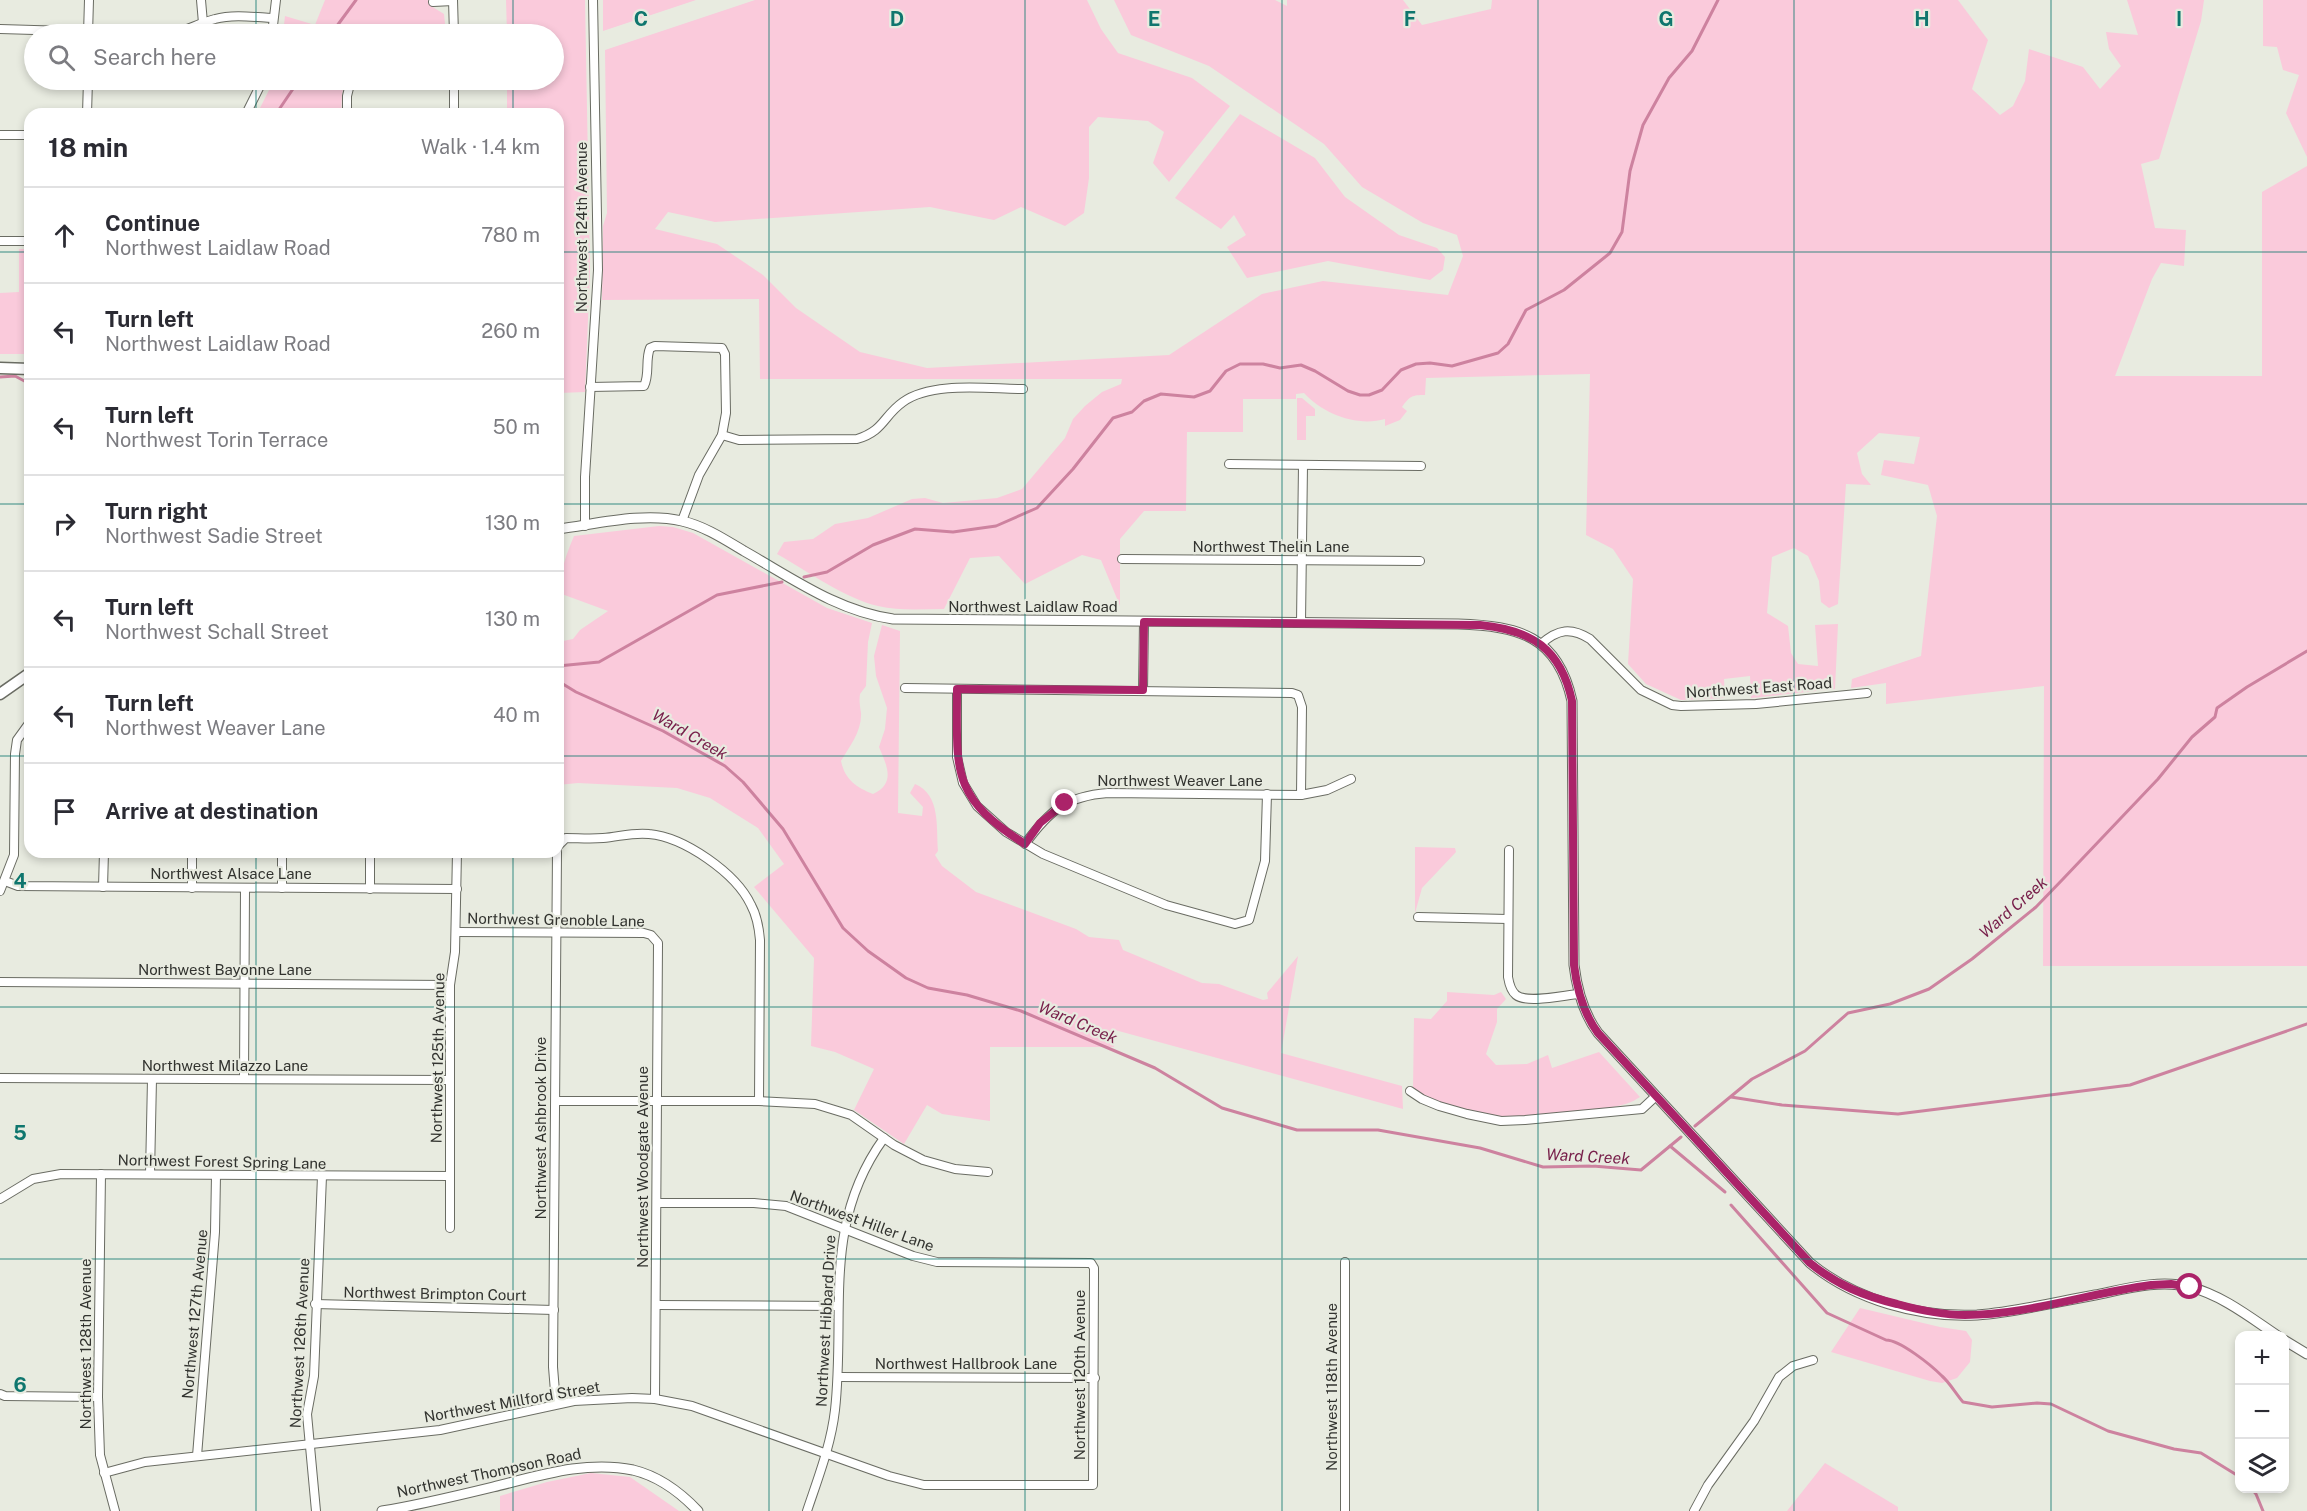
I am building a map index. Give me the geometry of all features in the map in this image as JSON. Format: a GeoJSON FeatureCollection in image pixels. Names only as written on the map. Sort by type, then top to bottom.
{"type":"FeatureCollection","features":[{"type":"Feature","properties":{"kind":"main road"},"geometry":{"type":"LineString","coordinates":[[0,368],[24,369]]}},
{"type":"Feature","properties":{"kind":"main road"},"geometry":{"type":"LineString","coordinates":[[0,694],[24,677]]}},
{"type":"Feature","properties":{"kind":"street"},"geometry":{"type":"LineString","coordinates":[[88,24],[89,0]]}},
{"type":"Feature","properties":{"kind":"street"},"geometry":{"type":"LineString","coordinates":[[201,0],[203,23],[228,17],[272,18]]}},
{"type":"Feature","properties":{"kind":"street"},"geometry":{"type":"LineString","coordinates":[[272,24],[276,0]]}},
{"type":"Feature","properties":{"kind":"street","name":"Northwest 124th Avenue"},"geometry":{"type":"LineString","coordinates":[[585,526],[585,477],[598,270],[594,0]]}},
{"type":"Feature","properties":{"kind":"street"},"geometry":{"type":"LineString","coordinates":[[433,2],[453,1],[454,24]]}},
{"type":"Feature","properties":{"kind":"street"},"geometry":{"type":"LineString","coordinates":[[0,29],[24,30]]}},
{"type":"Feature","properties":{"kind":"street"},"geometry":{"type":"LineString","coordinates":[[87,108],[88,90]]}},
{"type":"Feature","properties":{"kind":"street"},"geometry":{"type":"LineString","coordinates":[[249,108],[257,90]]}},
{"type":"Feature","properties":{"kind":"street"},"geometry":{"type":"LineString","coordinates":[[347,108],[348,90]]}},
{"type":"Feature","properties":{"kind":"street"},"geometry":{"type":"LineString","coordinates":[[454,90],[454,108]]}},
{"type":"Feature","properties":{"kind":"street"},"geometry":{"type":"LineString","coordinates":[[0,135],[24,135]]}},
{"type":"Feature","properties":{"kind":"street"},"geometry":{"type":"LineString","coordinates":[[0,241],[24,241]]}},
{"type":"Feature","properties":{"kind":"street"},"geometry":{"type":"LineString","coordinates":[[590,387],[644,386],[647,381],[648,353],[650,348],[655,346],[722,348],[725,354],[726,413],[722,435],[699,475],[682,521]]}},
{"type":"Feature","properties":{"kind":"street"},"geometry":{"type":"LineString","coordinates":[[722,435],[739,440],[856,439],[880,428],[901,403],[914,395],[942,388],[1023,389]]}},
{"type":"Feature","properties":{"kind":"street"},"geometry":{"type":"LineString","coordinates":[[1229,464],[1421,466]]}},
{"type":"Feature","properties":{"kind":"street"},"geometry":{"type":"LineString","coordinates":[[1301,623],[1303,465]]}},
{"type":"Feature","properties":{"kind":"street","name":"Northwest Laidlaw Road"},"geometry":{"type":"LineString","coordinates":[[564,528],[650,518],[682,521],[728,541],[829,600],[870,615],[893,619],[1480,625],[1514,631],[1541,644],[1560,666],[1572,701],[1573,947],[1576,983],[1592,1026],[1810,1263],[1835,1282],[1856,1292],[1924,1311],[1954,1315],[1978,1315],[2137,1287],[2171,1284],[2190,1287],[2213,1297],[2271,1331]]}},
{"type":"Feature","properties":{"kind":"street","name":"Northwest Thelin Lane"},"geometry":{"type":"LineString","coordinates":[[1122,559],[1420,561]]}},
{"type":"Feature","properties":{"kind":"street"},"geometry":{"type":"LineString","coordinates":[[1143,690],[1144,622]]}},
{"type":"Feature","properties":{"kind":"street","name":"Northwest East Road"},"geometry":{"type":"LineString","coordinates":[[1541,644],[1561,630],[1582,634],[1590,639],[1641,690],[1662,701],[1681,706],[1756,704],[1867,693]]}},
{"type":"Feature","properties":{"kind":"street"},"geometry":{"type":"LineString","coordinates":[[905,688],[1285,691],[1298,695],[1302,707],[1301,795]]}},
{"type":"Feature","properties":{"kind":"street"},"geometry":{"type":"LineString","coordinates":[[957,689],[957,757],[963,783],[977,806],[1006,832],[1043,854],[1166,905],[1230,923],[1249,920],[1265,861],[1267,794]]}},
{"type":"Feature","properties":{"kind":"street"},"geometry":{"type":"LineString","coordinates":[[0,891],[14,855],[15,754],[17,740],[24,730]]}},
{"type":"Feature","properties":{"kind":"street","name":"Northwest Weaver Lane"},"geometry":{"type":"LineString","coordinates":[[1025,844],[1040,823],[1056,808],[1085,796],[1108,793],[1301,795],[1327,790],[1351,780]]}},
{"type":"Feature","properties":{"kind":"street"},"geometry":{"type":"LineString","coordinates":[[564,840],[566,838],[647,834],[663,836],[682,843],[702,855],[732,880],[745,895],[757,920],[760,940],[759,1101]]}},
{"type":"Feature","properties":{"kind":"street"},"geometry":{"type":"LineString","coordinates":[[1509,850],[1508,977],[1512,991],[1516,995],[1529,999],[1579,993]]}},
{"type":"Feature","properties":{"kind":"street"},"geometry":{"type":"LineString","coordinates":[[104,858],[104,887]]}},
{"type":"Feature","properties":{"kind":"street"},"geometry":{"type":"LineString","coordinates":[[192,858],[192,888]]}},
{"type":"Feature","properties":{"kind":"street"},"geometry":{"type":"LineString","coordinates":[[282,858],[282,888]]}},
{"type":"Feature","properties":{"kind":"street"},"geometry":{"type":"LineString","coordinates":[[370,858],[370,889]]}},
{"type":"Feature","properties":{"kind":"street","name":"Northwest 125th Avenue"},"geometry":{"type":"LineString","coordinates":[[450,1228],[450,985],[456,932],[457,858]]}},
{"type":"Feature","properties":{"kind":"street","name":"Northwest Ashbrook Drive"},"geometry":{"type":"LineString","coordinates":[[556,1404],[554,1310],[557,858]]}},
{"type":"Feature","properties":{"kind":"street","name":"Northwest Alsace Lane"},"geometry":{"type":"LineString","coordinates":[[5,881],[18,886],[457,889]]}},
{"type":"Feature","properties":{"kind":"street"},"geometry":{"type":"LineString","coordinates":[[243,1079],[245,888]]}},
{"type":"Feature","properties":{"kind":"street"},"geometry":{"type":"LineString","coordinates":[[1418,917],[1508,919]]}},
{"type":"Feature","properties":{"kind":"street","name":"Northwest Grenoble Lane"},"geometry":{"type":"LineString","coordinates":[[456,932],[644,933],[655,937]]}},
{"type":"Feature","properties":{"kind":"street","name":"Northwest Woodgate Avenue"},"geometry":{"type":"LineString","coordinates":[[655,937],[659,946],[655,1399]]}},
{"type":"Feature","properties":{"kind":"street","name":"Northwest Bayonne Lane"},"geometry":{"type":"LineString","coordinates":[[0,982],[450,985]]}},
{"type":"Feature","properties":{"kind":"street","name":"Northwest Milazzo Lane"},"geometry":{"type":"LineString","coordinates":[[0,1078],[450,1080]]}},
{"type":"Feature","properties":{"kind":"street"},"geometry":{"type":"LineString","coordinates":[[150,1174],[152,1079]]}},
{"type":"Feature","properties":{"kind":"street"},"geometry":{"type":"LineString","coordinates":[[1410,1091],[1422,1099],[1467,1114],[1491,1120],[1515,1121],[1642,1109],[1656,1096]]}},
{"type":"Feature","properties":{"kind":"street"},"geometry":{"type":"LineString","coordinates":[[556,1101],[759,1101],[797,1102],[828,1107],[850,1115],[902,1150],[933,1164],[988,1172]]}},
{"type":"Feature","properties":{"kind":"street","name":"Northwest Hibbard Drive"},"geometry":{"type":"LineString","coordinates":[[807,1511],[826,1453],[835,1410],[838,1377],[838,1306],[845,1229],[859,1179],[884,1138]]}},
{"type":"Feature","properties":{"kind":"street","name":"Northwest Forest Spring Lane"},"geometry":{"type":"LineString","coordinates":[[0,1199],[33,1179],[62,1174],[450,1176]]}},
{"type":"Feature","properties":{"kind":"street","name":"Northwest 128th Avenue"},"geometry":{"type":"LineString","coordinates":[[101,1174],[99,1455],[115,1511]]}},
{"type":"Feature","properties":{"kind":"street","name":"Northwest 127th Avenue"},"geometry":{"type":"LineString","coordinates":[[197,1456],[215,1232],[216,1175]]}},
{"type":"Feature","properties":{"kind":"street","name":"Northwest 126th Avenue"},"geometry":{"type":"LineString","coordinates":[[316,1511],[307,1414],[314,1376],[315,1304],[322,1176]]}},
{"type":"Feature","properties":{"kind":"street","name":"Northwest Hiller Lane"},"geometry":{"type":"LineString","coordinates":[[657,1203],[777,1205],[795,1209],[920,1259],[937,1262],[1088,1262],[1092,1265]]}},
{"type":"Feature","properties":{"kind":"street","name":"Northwest 118th Avenue"},"geometry":{"type":"LineString","coordinates":[[1345,1262],[1346,1511]]}},
{"type":"Feature","properties":{"kind":"street","name":"Northwest 120th Avenue"},"geometry":{"type":"LineString","coordinates":[[1092,1265],[1095,1378],[1093,1485]]}},
{"type":"Feature","properties":{"kind":"street","name":"Northwest Brimpton Court"},"geometry":{"type":"LineString","coordinates":[[315,1304],[554,1310]]}},
{"type":"Feature","properties":{"kind":"street"},"geometry":{"type":"LineString","coordinates":[[657,1305],[838,1306]]}},
{"type":"Feature","properties":{"kind":"street"},"geometry":{"type":"LineString","coordinates":[[2289,1343],[2307,1354]]}},
{"type":"Feature","properties":{"kind":"street"},"geometry":{"type":"LineString","coordinates":[[1694,1511],[1708,1485],[1754,1421],[1779,1377],[1793,1366],[1813,1360]]}},
{"type":"Feature","properties":{"kind":"street","name":"Northwest Hallbrook Lane"},"geometry":{"type":"LineString","coordinates":[[838,1377],[1095,1378]]}},
{"type":"Feature","properties":{"kind":"street"},"geometry":{"type":"LineString","coordinates":[[0,1394],[5,1396],[98,1397]]}},
{"type":"Feature","properties":{"kind":"street","name":"Northwest Millford Street"},"geometry":{"type":"LineString","coordinates":[[104,1473],[145,1462],[440,1430],[556,1404],[594,1399],[655,1399],[700,1408],[900,1480],[924,1485],[1093,1485]]}},
{"type":"Feature","properties":{"kind":"street","name":"Northwest Thompson Road"},"geometry":{"type":"LineString","coordinates":[[382,1511],[419,1505],[556,1472],[592,1467],[634,1470],[653,1477],[673,1488],[698,1511]]}},
{"type":"Feature","properties":{"kind":"shaded area"},"geometry":{"type":"Polygon","coordinates":[[[325,0],[431,0],[431,6],[444,14],[445,24],[315,24],[325,0]]]}},
{"type":"Feature","properties":{"kind":"shaded area"},"geometry":{"type":"Polygon","coordinates":[[[506,0],[585,0],[590,271],[585,392],[564,393],[564,108],[507,108],[507,90],[564,90],[564,24],[507,24],[506,0]]]}},
{"type":"Feature","properties":{"kind":"shaded area"},"geometry":{"type":"Polygon","coordinates":[[[603,0],[696,0],[603,31],[603,0]]]}},
{"type":"Feature","properties":{"kind":"shaded area"},"geometry":{"type":"Polygon","coordinates":[[[755,0],[1087,0],[1101,29],[1118,53],[1192,78],[1230,106],[1169,182],[1153,163],[1164,132],[1148,121],[1098,117],[1089,127],[1089,178],[1084,213],[1065,226],[1021,207],[994,220],[930,207],[715,222],[668,212],[655,229],[717,244],[763,275],[796,308],[860,352],[927,368],[1169,355],[1262,294],[1323,281],[1448,295],[1463,256],[1457,235],[1423,223],[1362,187],[1324,144],[1209,66],[1131,35],[1114,0],[1275,0],[1287,6],[1287,0],[1403,0],[1422,25],[1491,9],[1492,0],[1958,0],[1988,40],[1972,89],[2000,115],[2013,106],[2025,81],[2029,49],[2083,67],[2100,89],[2121,66],[2109,49],[2106,32],[2138,35],[2127,0],[2204,0],[2201,21],[2159,159],[2141,164],[2155,228],[2186,230],[2184,266],[2161,263],[2152,279],[2115,376],[2262,376],[2262,192],[2307,166],[2307,966],[2043,966],[2044,686],[1886,704],[1886,683],[1851,688],[1852,679],[1921,656],[1937,516],[1928,485],[1881,475],[1884,460],[1914,464],[1920,437],[1879,433],[1857,453],[1862,474],[1871,485],[1846,484],[1838,604],[1829,608],[1821,602],[1819,581],[1808,556],[1794,548],[1772,557],[1767,613],[1788,626],[1791,653],[1798,664],[1818,666],[1815,625],[1838,624],[1835,689],[1751,698],[1750,676],[1724,679],[1725,698],[1681,700],[1646,684],[1628,664],[1633,579],[1613,549],[1586,535],[1590,374],[1426,378],[1425,395],[1409,398],[1402,407],[1407,411],[1400,420],[1385,426],[1385,419],[1352,420],[1331,413],[1304,393],[1296,394],[1296,399],[1243,399],[1243,432],[1187,432],[1186,511],[1144,511],[1120,539],[1120,606],[1101,560],[1082,555],[1025,584],[999,556],[970,558],[944,609],[894,609],[853,597],[777,554],[784,542],[813,539],[835,524],[868,518],[912,499],[925,498],[943,503],[997,498],[1022,489],[1065,438],[1073,419],[1102,392],[1121,384],[1122,379],[760,379],[759,299],[602,300],[603,226],[607,213],[605,50],[755,0]]]}},
{"type":"Feature","properties":{"kind":"shaded area"},"geometry":{"type":"Polygon","coordinates":[[[2263,0],[2307,0],[2307,157],[2286,113],[2299,75],[2283,70],[2277,47],[2263,46],[2263,0]]]}},
{"type":"Feature","properties":{"kind":"shaded area"},"geometry":{"type":"Polygon","coordinates":[[[285,16],[312,24],[284,24],[285,16]]]}},
{"type":"Feature","properties":{"kind":"shaded area"},"geometry":{"type":"Polygon","coordinates":[[[269,90],[343,90],[341,108],[260,108],[269,90]]]}},
{"type":"Feature","properties":{"kind":"shaded area"},"geometry":{"type":"Polygon","coordinates":[[[1240,114],[1315,158],[1345,197],[1399,235],[1437,248],[1445,257],[1443,270],[1430,280],[1328,261],[1247,278],[1227,247],[1246,235],[1234,215],[1221,229],[1175,198],[1240,114]]]}},
{"type":"Feature","properties":{"kind":"shaded area"},"geometry":{"type":"Polygon","coordinates":[[[19,249],[24,249],[24,354],[0,354],[0,293],[19,292],[19,249]]]}},
{"type":"Feature","properties":{"kind":"shaded area"},"geometry":{"type":"Polygon","coordinates":[[[1297,398],[1302,398],[1315,409],[1315,416],[1306,416],[1306,440],[1297,440],[1297,398]]]}},
{"type":"Feature","properties":{"kind":"shaded area"},"geometry":{"type":"Polygon","coordinates":[[[659,526],[673,527],[693,533],[827,608],[872,623],[868,642],[866,686],[860,694],[860,726],[841,761],[848,778],[861,789],[873,794],[885,785],[888,774],[879,747],[885,729],[887,708],[876,676],[874,656],[882,625],[900,631],[898,813],[922,816],[923,807],[910,793],[915,784],[929,796],[937,822],[938,851],[935,855],[942,866],[976,892],[1076,929],[1089,937],[1119,940],[1123,950],[1202,983],[1219,984],[1263,1000],[1268,999],[1267,993],[1298,956],[1281,1053],[1402,1086],[1403,1109],[1115,1030],[1114,1047],[990,1047],[990,1121],[942,1114],[927,1105],[904,1144],[854,1110],[874,1069],[835,1052],[811,1046],[814,958],[754,887],[784,864],[758,828],[710,798],[677,788],[578,783],[564,784],[564,641],[573,639],[580,630],[608,611],[564,595],[564,564],[574,536],[659,526]]]}},
{"type":"Feature","properties":{"kind":"shaded area"},"geometry":{"type":"Polygon","coordinates":[[[1415,847],[1455,848],[1456,852],[1422,888],[1415,913],[1415,847]]]}},
{"type":"Feature","properties":{"kind":"shaded area"},"geometry":{"type":"Polygon","coordinates":[[[1447,992],[1494,995],[1501,992],[1506,999],[1497,1009],[1497,1022],[1486,1054],[1496,1065],[1527,1064],[1548,1055],[1552,1068],[1599,1052],[1640,1097],[1634,1101],[1606,1108],[1516,1118],[1476,1114],[1456,1109],[1413,1090],[1414,1018],[1431,1019],[1447,1001],[1447,992]]]}},
{"type":"Feature","properties":{"kind":"shaded area"},"geometry":{"type":"Polygon","coordinates":[[[1860,1308],[1966,1331],[1972,1340],[1970,1362],[1957,1378],[1942,1383],[1831,1352],[1860,1308]]]}},
{"type":"Feature","properties":{"kind":"shaded area"},"geometry":{"type":"Polygon","coordinates":[[[1825,1463],[1898,1507],[1898,1511],[1787,1511],[1825,1463]]]}},
{"type":"Feature","properties":{"kind":"shaded area"},"geometry":{"type":"Polygon","coordinates":[[[591,1473],[630,1477],[679,1511],[500,1511],[500,1496],[547,1482],[591,1473]]]}},
{"type":"Feature","properties":{"kind":"waterway"},"geometry":{"type":"LineString","coordinates":[[338,24],[356,0]]}},
{"type":"Feature","properties":{"kind":"waterway"},"geometry":{"type":"LineString","coordinates":[[804,577],[827,572],[873,545],[915,529],[953,532],[996,526],[1037,508],[1073,469],[1113,418],[1132,412],[1144,401],[1161,394],[1194,397],[1210,391],[1226,371],[1240,364],[1263,364],[1280,368],[1301,365],[1348,391],[1369,395],[1382,390],[1401,370],[1416,364],[1452,366],[1498,353],[1508,344],[1526,310],[1564,290],[1610,253],[1622,232],[1630,171],[1643,125],[1669,78],[1692,51],[1718,0]]}},
{"type":"Feature","properties":{"kind":"waterway"},"geometry":{"type":"LineString","coordinates":[[280,108],[292,90]]}},
{"type":"Feature","properties":{"kind":"waterway"},"geometry":{"type":"LineString","coordinates":[[0,377],[15,376],[24,381]]}},
{"type":"Feature","properties":{"kind":"waterway"},"geometry":{"type":"LineString","coordinates":[[564,665],[599,662],[717,595],[782,582]]}},
{"type":"Feature","properties":{"kind":"waterway","name":"Ward Creek"},"geometry":{"type":"LineString","coordinates":[[1695,1126],[1752,1079],[1805,1051],[1848,1013],[1890,1004],[1929,989],[1972,959],[2036,907],[2158,779],[2192,737],[2215,717],[2217,708],[2307,651]]}},
{"type":"Feature","properties":{"kind":"waterway","name":"Ward Creek"},"geometry":{"type":"LineString","coordinates":[[564,685],[663,731],[725,766],[743,782],[783,829],[843,928],[868,951],[906,978],[928,988],[967,995],[1021,1011],[1155,1068],[1222,1108],[1297,1130],[1378,1130],[1480,1148],[1543,1167],[1593,1166],[1641,1170],[1681,1137]]}},
{"type":"Feature","properties":{"kind":"waterway"},"geometry":{"type":"LineString","coordinates":[[1731,1097],[1782,1105],[1898,1114],[2130,1085],[2307,1024]]}},
{"type":"Feature","properties":{"kind":"waterway"},"geometry":{"type":"LineString","coordinates":[[1670,1146],[1725,1192]]}},
{"type":"Feature","properties":{"kind":"waterway"},"geometry":{"type":"LineString","coordinates":[[1731,1205],[1827,1313],[1907,1348],[1942,1376],[1963,1402],[1992,1407],[2051,1404],[2108,1431],[2174,1449],[2201,1453],[2235,1474]]}},
{"type":"Feature","properties":{"kind":"waterway"},"geometry":{"type":"LineString","coordinates":[[2255,1493],[2263,1511]]}},
{"type":"Feature","properties":{"kind":"route"},"geometry":{"type":"LineString","coordinates":[[1065,803],[1040,823],[1025,844],[1006,832],[977,806],[963,783],[959,770],[956,743],[957,689],[1143,690],[1144,622],[1480,625],[1505,628],[1523,635],[1541,644],[1554,656],[1565,677],[1572,701],[1573,947],[1576,983],[1582,1005],[1598,1033],[1810,1263],[1827,1277],[1856,1292],[1910,1308],[1954,1315],[1978,1315],[2151,1285],[2171,1284],[2190,1287]]}}]}
